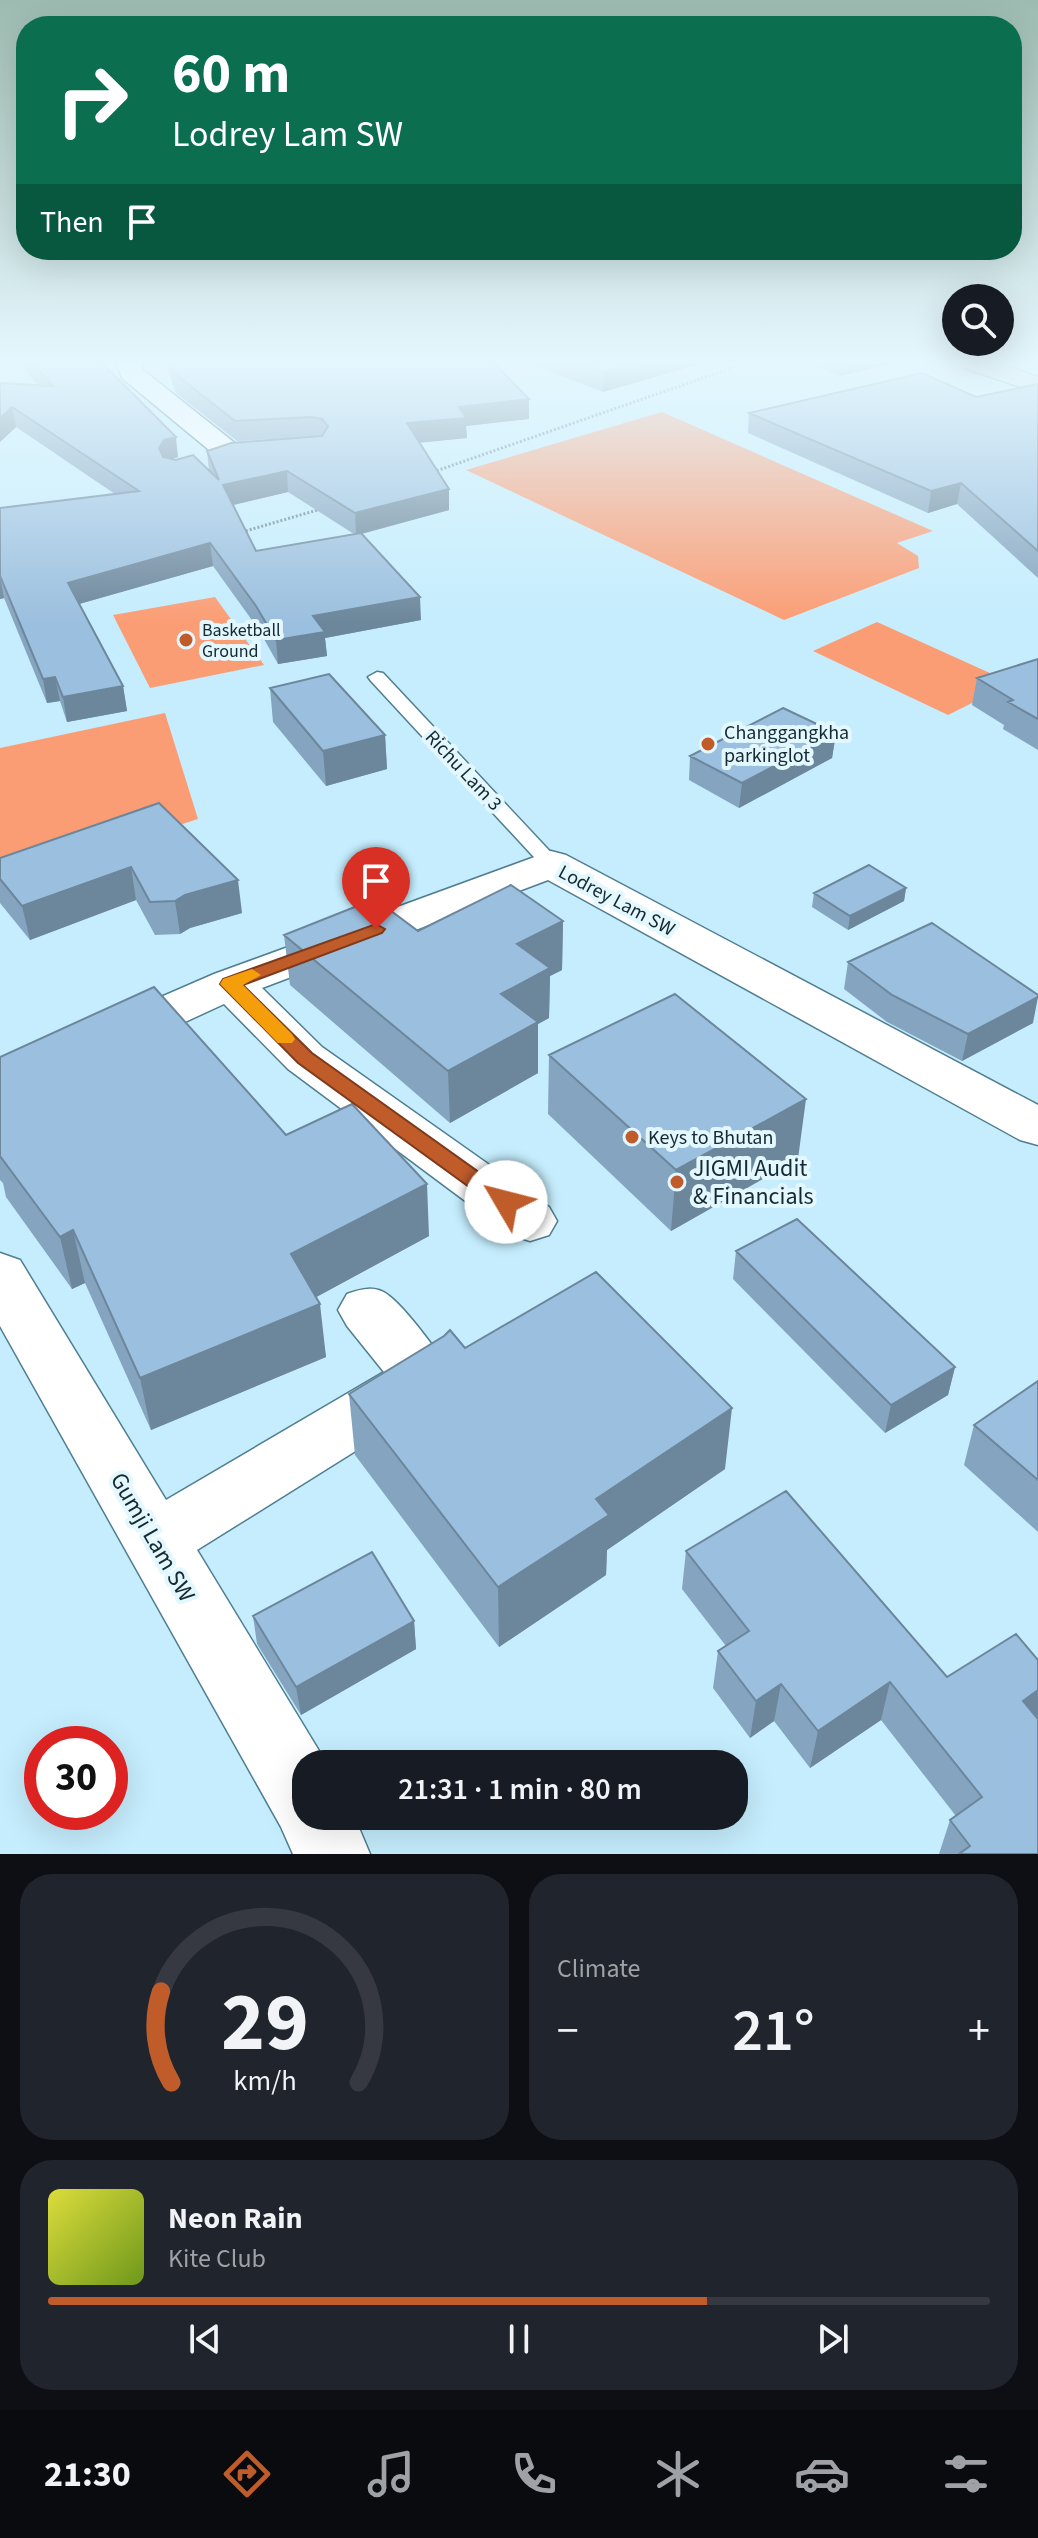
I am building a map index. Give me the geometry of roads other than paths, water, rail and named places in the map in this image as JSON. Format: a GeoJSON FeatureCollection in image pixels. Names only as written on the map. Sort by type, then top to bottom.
{"type":"FeatureCollection","features":[{"type":"Feature","properties":{"kind":"street"},"geometry":{"type":"LineString","coordinates":[[208,450],[217,458],[294,450]]}},
{"type":"Feature","properties":{"kind":"street","name":"Lodrey Lam SW"},"geometry":{"type":"LineString","coordinates":[[84,1049],[230,984],[551,864],[1038,1127]]}},
{"type":"Feature","properties":{"kind":"street"},"geometry":{"type":"LineString","coordinates":[[230,984],[305,1058],[530,1221]]}},
{"type":"Feature","properties":{"kind":"street","name":"Gumji Lam SW"},"geometry":{"type":"LineString","coordinates":[[0,1275],[292,1776]]}},
{"type":"Feature","properties":{"kind":"street"},"geometry":{"type":"LineString","coordinates":[[155,1541],[424,1378],[367,1310]]}},
{"type":"Feature","properties":{"kind":"street"},"geometry":{"type":"LineString","coordinates":[[321,1830],[332,1854]]}},
{"type":"Feature","properties":{"kind":"lane","name":"Richu Lam 3"},"geometry":{"type":"LineString","coordinates":[[377,677],[551,864]]}},
{"type":"Feature","properties":{"kind":"place","name":"Basketball Ground"},"geometry":{"type":"Point","coordinates":[186,640]}},
{"type":"Feature","properties":{"kind":"place","name":"Changgangkha parkinglot"},"geometry":{"type":"Point","coordinates":[708,744]}},
{"type":"Feature","properties":{"kind":"place","name":"Keys to Bhutan"},"geometry":{"type":"Point","coordinates":[632,1137]}},
{"type":"Feature","properties":{"kind":"place","name":"JIGMI Audit & Financials"},"geometry":{"type":"Point","coordinates":[677,1182]}}]}
